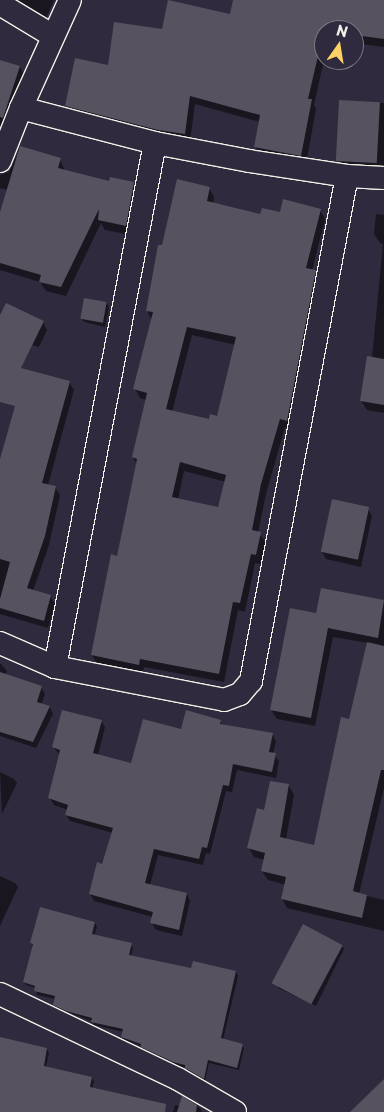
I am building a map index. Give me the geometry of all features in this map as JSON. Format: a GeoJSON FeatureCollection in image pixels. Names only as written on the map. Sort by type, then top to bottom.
{"type":"FeatureCollection","features":[{"type":"Feature","properties":{"kind":"street"},"geometry":{"type":"LineString","coordinates":[[0,161],[21,108],[70,0]]}},
{"type":"Feature","properties":{"kind":"street"},"geometry":{"type":"LineString","coordinates":[[0,4],[53,36]]}},
{"type":"Feature","properties":{"kind":"street"},"geometry":{"type":"LineString","coordinates":[[21,108],[155,143],[346,176],[384,178]]}},
{"type":"Feature","properties":{"kind":"street"},"geometry":{"type":"LineString","coordinates":[[55,667],[155,143]]}},
{"type":"Feature","properties":{"kind":"street"},"geometry":{"type":"LineString","coordinates":[[0,643],[55,667],[224,700],[240,694],[251,681],[346,176]]}},
{"type":"Feature","properties":{"kind":"street"},"geometry":{"type":"LineString","coordinates":[[0,994],[178,1079],[235,1112]]}},
{"type":"Feature","properties":{"kind":"building"},"geometry":{"type":"Polygon","coordinates":[[[168,0],[230,14],[233,0],[384,0],[384,39],[364,36],[364,20],[314,20],[315,70],[308,99],[312,99],[301,156],[254,147],[260,115],[190,96],[185,134],[158,130],[65,106],[75,58],[108,65],[114,22],[162,29],[168,0]]]}},
{"type":"Feature","properties":{"kind":"building"},"geometry":{"type":"Polygon","coordinates":[[[0,60],[20,66],[3,118],[0,117],[0,60]]]}},
{"type":"Feature","properties":{"kind":"building"},"geometry":{"type":"Polygon","coordinates":[[[339,100],[380,102],[377,163],[336,161],[339,100]]]}},
{"type":"Feature","properties":{"kind":"building"},"geometry":{"type":"Polygon","coordinates":[[[20,146],[61,158],[58,168],[109,181],[110,177],[134,182],[126,226],[98,220],[99,209],[61,287],[39,282],[41,275],[0,263],[0,212],[20,146]]]}},
{"type":"Feature","properties":{"kind":"building"},"geometry":{"type":"Polygon","coordinates":[[[177,179],[210,187],[207,201],[260,214],[262,208],[280,212],[283,199],[321,209],[306,268],[316,270],[287,421],[280,419],[261,484],[252,530],[261,532],[256,555],[251,554],[240,603],[233,602],[219,674],[140,659],[139,665],[91,655],[111,554],[117,556],[137,459],[132,457],[147,393],[133,389],[153,312],[146,311],[158,245],[162,245],[177,179]],[[187,327],[166,409],[209,419],[210,414],[217,416],[236,337],[187,327]],[[180,462],[172,497],[218,507],[226,475],[180,462]]]}},
{"type":"Feature","properties":{"kind":"building"},"geometry":{"type":"Polygon","coordinates":[[[84,298],[107,302],[103,323],[80,319],[84,298]]]}},
{"type":"Feature","properties":{"kind":"building"},"geometry":{"type":"Polygon","coordinates":[[[6,303],[44,321],[21,368],[70,381],[42,483],[56,486],[45,536],[27,588],[51,595],[44,621],[0,608],[0,599],[10,562],[0,559],[0,459],[15,406],[0,402],[0,315],[6,303]]]}},
{"type":"Feature","properties":{"kind":"building"},"geometry":{"type":"Polygon","coordinates":[[[367,356],[384,359],[384,405],[360,401],[367,356]]]}},
{"type":"Feature","properties":{"kind":"building"},"geometry":{"type":"Polygon","coordinates":[[[332,499],[369,507],[358,560],[321,552],[332,499]]]}},
{"type":"Feature","properties":{"kind":"building"},"geometry":{"type":"Polygon","coordinates":[[[321,588],[384,600],[378,638],[328,628],[311,718],[270,710],[290,608],[316,613],[321,588]]]}},
{"type":"Feature","properties":{"kind":"building"},"geometry":{"type":"Polygon","coordinates":[[[367,642],[384,646],[384,770],[381,770],[353,891],[367,895],[362,918],[281,899],[286,877],[261,871],[265,853],[247,848],[257,808],[264,810],[270,781],[289,784],[280,837],[314,845],[341,717],[349,719],[367,642]]]}},
{"type":"Feature","properties":{"kind":"building"},"geometry":{"type":"Polygon","coordinates":[[[0,672],[42,686],[37,702],[50,706],[33,742],[0,732],[0,672]]]}},
{"type":"Feature","properties":{"kind":"building"},"geometry":{"type":"Polygon","coordinates":[[[62,710],[102,720],[93,753],[131,763],[143,719],[181,729],[186,710],[221,720],[220,724],[273,733],[269,752],[276,753],[272,772],[233,764],[229,786],[223,785],[207,848],[202,847],[199,859],[154,849],[145,883],[187,893],[179,930],[150,923],[153,912],[89,894],[97,862],[102,864],[113,828],[65,815],[68,805],[48,798],[60,750],[52,747],[62,710]]]}},
{"type":"Feature","properties":{"kind":"building"},"geometry":{"type":"Polygon","coordinates":[[[40,907],[95,922],[92,934],[132,943],[129,955],[191,968],[193,961],[236,971],[221,1038],[243,1044],[237,1068],[208,1060],[204,1079],[185,1068],[185,1065],[173,1062],[141,1047],[141,1044],[121,1037],[123,1029],[91,1022],[92,1018],[66,1011],[53,1005],[55,996],[34,991],[35,986],[23,982],[33,944],[30,943],[40,907]]]}},
{"type":"Feature","properties":{"kind":"building"},"geometry":{"type":"Polygon","coordinates":[[[303,924],[343,945],[311,1004],[272,983],[303,924]]]}},
{"type":"Feature","properties":{"kind":"building"},"geometry":{"type":"Polygon","coordinates":[[[0,1037],[47,1048],[44,1066],[92,1077],[90,1087],[166,1104],[165,1112],[0,1112],[0,1037]]]}},
{"type":"Feature","properties":{"kind":"building"},"geometry":{"type":"Polygon","coordinates":[[[384,1079],[384,1112],[350,1112],[384,1079]]]}},
{"type":"Feature","properties":{"kind":"building"},"geometry":{"type":"Polygon","coordinates":[[[182,1096],[197,1105],[196,1112],[177,1112],[182,1096]]]}}]}
